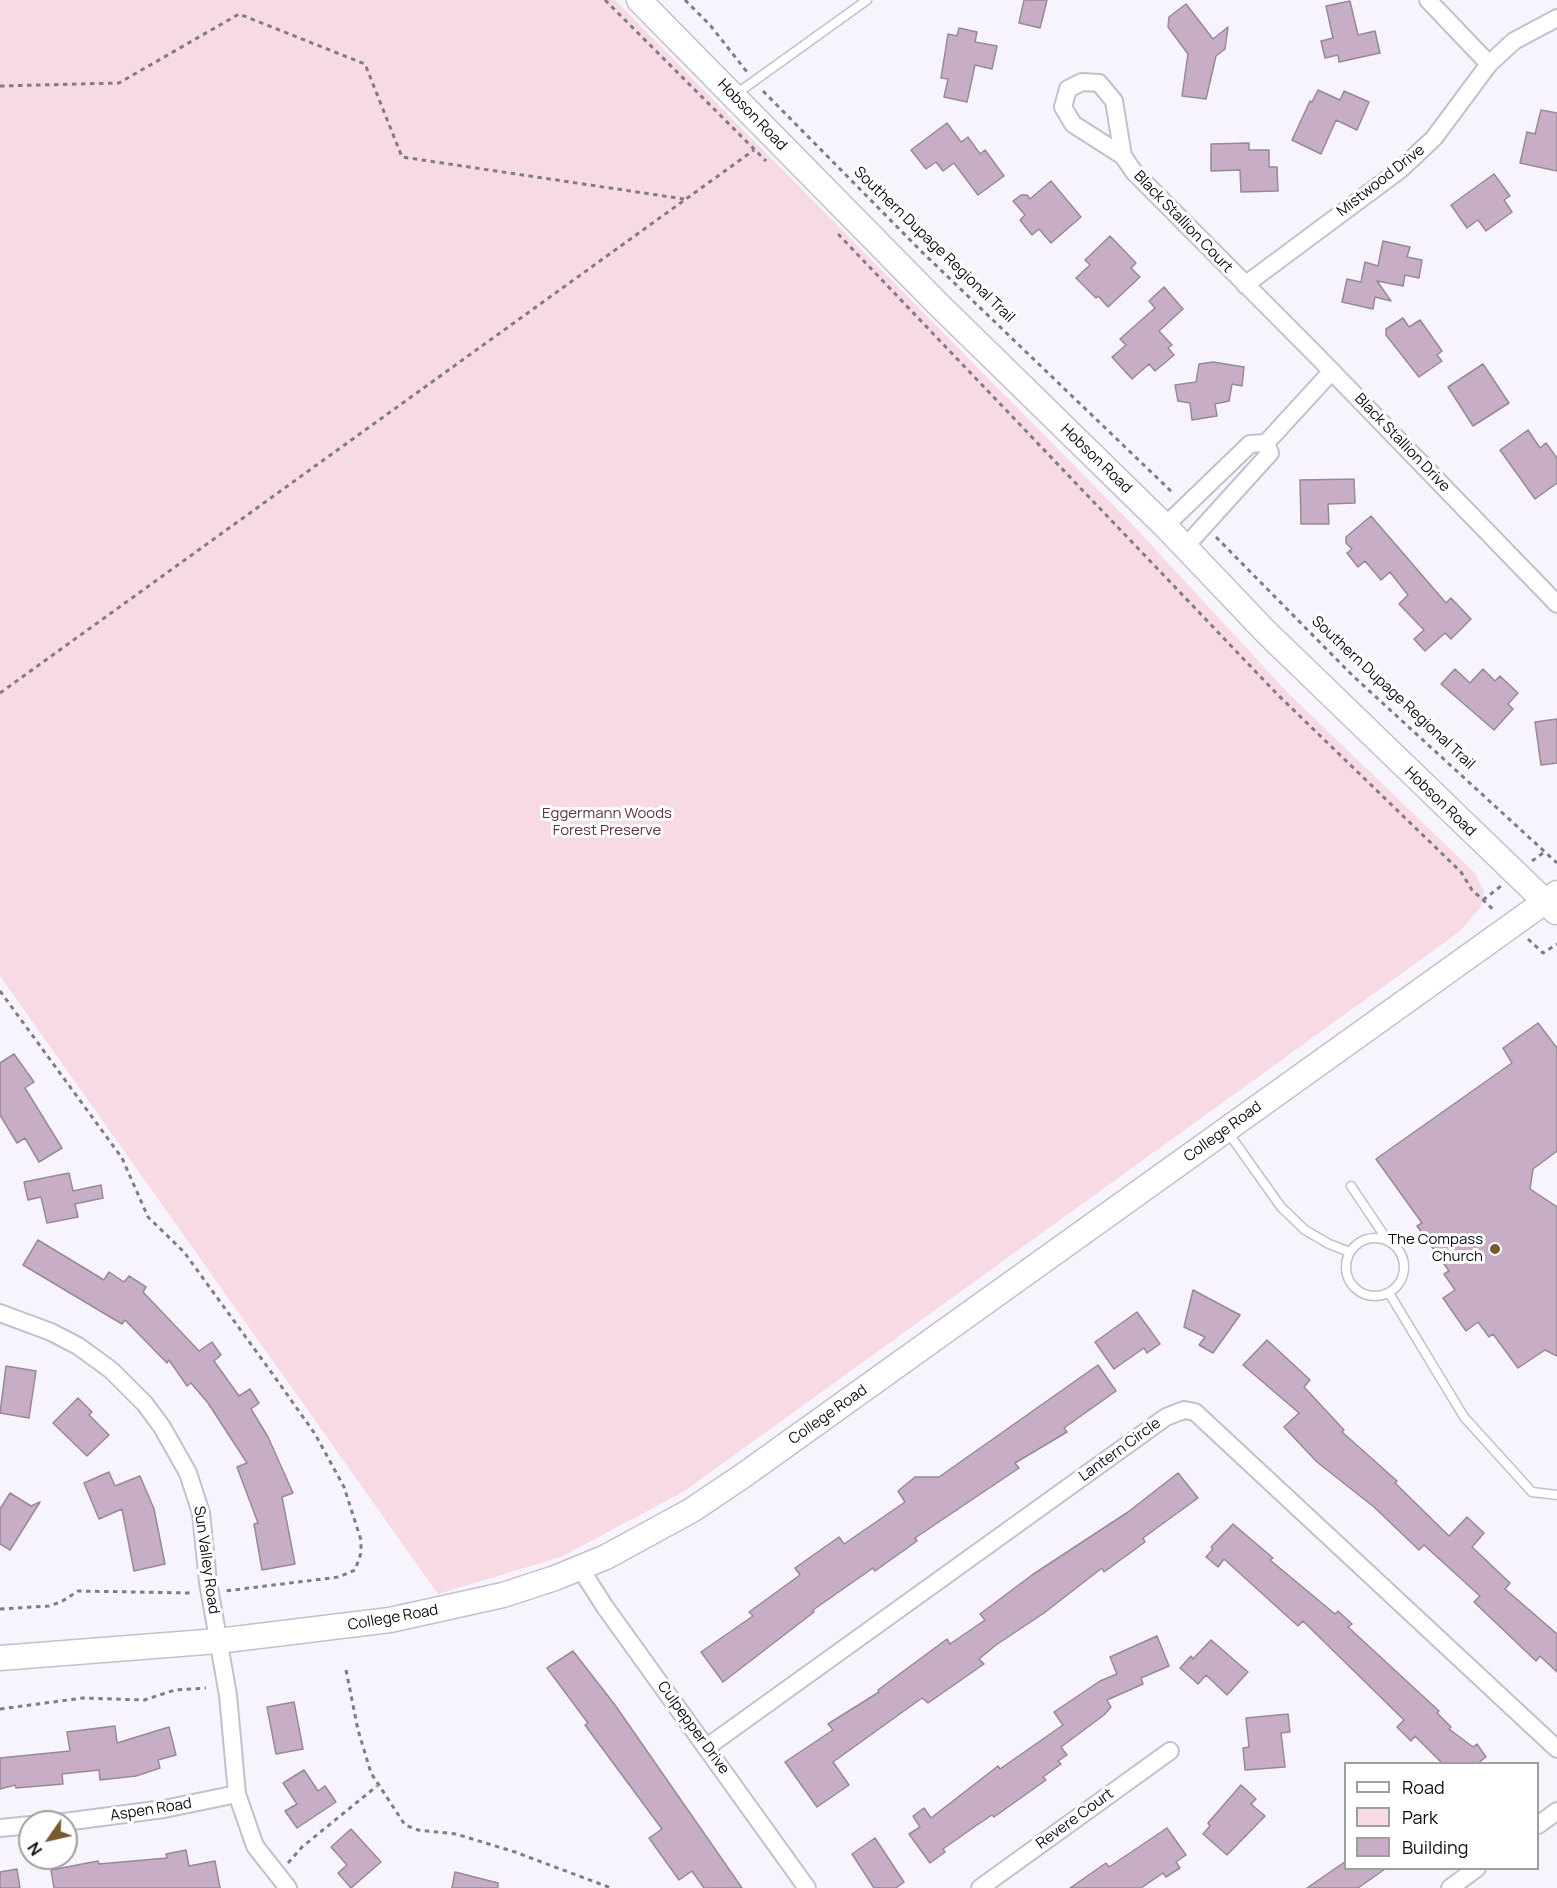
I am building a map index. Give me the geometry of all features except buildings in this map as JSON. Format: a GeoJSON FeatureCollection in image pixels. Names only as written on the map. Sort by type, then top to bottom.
{"type":"FeatureCollection","features":[{"type":"Feature","properties":{"kind":"main road","name":"Hobson Road"},"geometry":{"type":"LineString","coordinates":[[639,0],[939,305],[1165,526],[1357,723],[1553,903]]}},
{"type":"Feature","properties":{"kind":"main road","name":"College Road"},"geometry":{"type":"LineString","coordinates":[[0,1658],[218,1641],[351,1625],[424,1613],[503,1595],[580,1568],[660,1529],[744,1475],[1226,1130],[1553,903]]}},
{"type":"Feature","properties":{"kind":"street"},"geometry":{"type":"LineString","coordinates":[[1428,0],[1489,64]]}},
{"type":"Feature","properties":{"kind":"street","name":"Mistwood Drive"},"geometry":{"type":"LineString","coordinates":[[1245,285],[1424,148],[1489,64],[1514,41],[1557,18]]}},
{"type":"Feature","properties":{"kind":"street","name":"Black Stallion Court"},"geometry":{"type":"LineString","coordinates":[[1122,156],[1114,100],[1098,83],[1082,82],[1068,89],[1063,107],[1073,124],[1122,156],[1134,172],[1245,285]]}},
{"type":"Feature","properties":{"kind":"street","name":"Black Stallion Drive"},"geometry":{"type":"LineString","coordinates":[[1245,285],[1332,371],[1557,604]]}},
{"type":"Feature","properties":{"kind":"street"},"geometry":{"type":"LineString","coordinates":[[1165,526],[1250,444],[1266,443],[1332,371]]}},
{"type":"Feature","properties":{"kind":"street"},"geometry":{"type":"LineString","coordinates":[[1185,547],[1270,453],[1266,443]]}},
{"type":"Feature","properties":{"kind":"street","name":"Sun Valley Road"},"geometry":{"type":"LineString","coordinates":[[0,1312],[27,1321],[78,1346],[111,1370],[145,1404],[177,1452],[196,1493],[201,1513],[210,1593],[228,1695],[237,1794],[255,1846],[288,1888]]}},
{"type":"Feature","properties":{"kind":"street","name":"Lantern Circle"},"geometry":{"type":"LineString","coordinates":[[707,1747],[1166,1417],[1184,1410],[1195,1412],[1557,1749]]}},
{"type":"Feature","properties":{"kind":"street","name":"Culpepper Drive"},"geometry":{"type":"LineString","coordinates":[[580,1568],[605,1607],[807,1888]]}},
{"type":"Feature","properties":{"kind":"street","name":"Revere Court"},"geometry":{"type":"LineString","coordinates":[[980,1888],[1170,1751]]}},
{"type":"Feature","properties":{"kind":"street","name":"Aspen Road"},"geometry":{"type":"LineString","coordinates":[[78,1820],[154,1811],[237,1794]]}},
{"type":"Feature","properties":{"kind":"street"},"geometry":{"type":"LineString","coordinates":[[1539,1824],[1557,1811]]}},
{"type":"Feature","properties":{"kind":"street"},"geometry":{"type":"LineString","coordinates":[[0,1828],[18,1826]]}},
{"type":"Feature","properties":{"kind":"street"},"geometry":{"type":"LineString","coordinates":[[1450,1888],[1476,1870]]}},
{"type":"Feature","properties":{"kind":"lane"},"geometry":{"type":"LineString","coordinates":[[734,96],[867,0]]}},
{"type":"Feature","properties":{"kind":"lane"},"geometry":{"type":"LineString","coordinates":[[1226,1130],[1281,1207],[1305,1230],[1329,1244],[1350,1252]]}},
{"type":"Feature","properties":{"kind":"lane"},"geometry":{"type":"LineString","coordinates":[[1351,1186],[1388,1241],[1396,1247],[1404,1267],[1397,1286],[1389,1293],[1367,1295],[1354,1287],[1346,1267],[1350,1252],[1367,1239],[1388,1241]]}},
{"type":"Feature","properties":{"kind":"lane"},"geometry":{"type":"LineString","coordinates":[[1389,1293],[1464,1417],[1532,1492],[1557,1495]]}},
{"type":"Feature","properties":{"kind":"path"},"geometry":{"type":"LineString","coordinates":[[605,0],[770,165]]}},
{"type":"Feature","properties":{"kind":"path","name":"Southern Dupage Regional Trail"},"geometry":{"type":"LineString","coordinates":[[685,0],[711,25],[754,80],[921,251],[1177,497]]}},
{"type":"Feature","properties":{"kind":"path"},"geometry":{"type":"LineString","coordinates":[[0,86],[119,83],[239,14],[365,64],[402,157],[686,199]]}},
{"type":"Feature","properties":{"kind":"path"},"geometry":{"type":"LineString","coordinates":[[0,693],[754,150]]}},
{"type":"Feature","properties":{"kind":"path"},"geometry":{"type":"LineString","coordinates":[[833,230],[1146,559],[1277,694],[1461,872],[1472,890],[1483,900]]}},
{"type":"Feature","properties":{"kind":"path","name":"Southern Dupage Regional Trail"},"geometry":{"type":"LineString","coordinates":[[1215,537],[1352,675],[1557,863]]}},
{"type":"Feature","properties":{"kind":"path"},"geometry":{"type":"LineString","coordinates":[[1543,952],[1557,944]]}},
{"type":"Feature","properties":{"kind":"path"},"geometry":{"type":"LineString","coordinates":[[0,991],[122,1158],[148,1217],[184,1252],[315,1434],[344,1487],[358,1526],[362,1554],[355,1570],[348,1575],[210,1593],[78,1591],[61,1602],[49,1606],[0,1609]]}},
{"type":"Feature","properties":{"kind":"path"},"geometry":{"type":"LineString","coordinates":[[346,1670],[364,1754],[377,1786],[399,1820],[410,1828],[456,1834],[495,1846],[610,1888]]}},
{"type":"Feature","properties":{"kind":"path"},"geometry":{"type":"LineString","coordinates":[[0,1709],[83,1698],[144,1700],[176,1690],[206,1688]]}},
{"type":"Feature","properties":{"kind":"path"},"geometry":{"type":"LineString","coordinates":[[276,1875],[302,1847],[377,1786]]}},
{"type":"Feature","properties":{"kind":"green space","name":"Eggermann Woods Forest Preserve"},"geometry":{"type":"Polygon","coordinates":[[[0,0],[615,0],[1133,525],[1287,692],[1475,873],[1484,892],[1481,907],[1459,932],[683,1492],[561,1557],[438,1594],[0,976],[0,0]]]}},
{"type":"Feature","properties":{"kind":"place","name":"The Compass Church"},"geometry":{"type":"Point","coordinates":[1495,1249]}}]}
